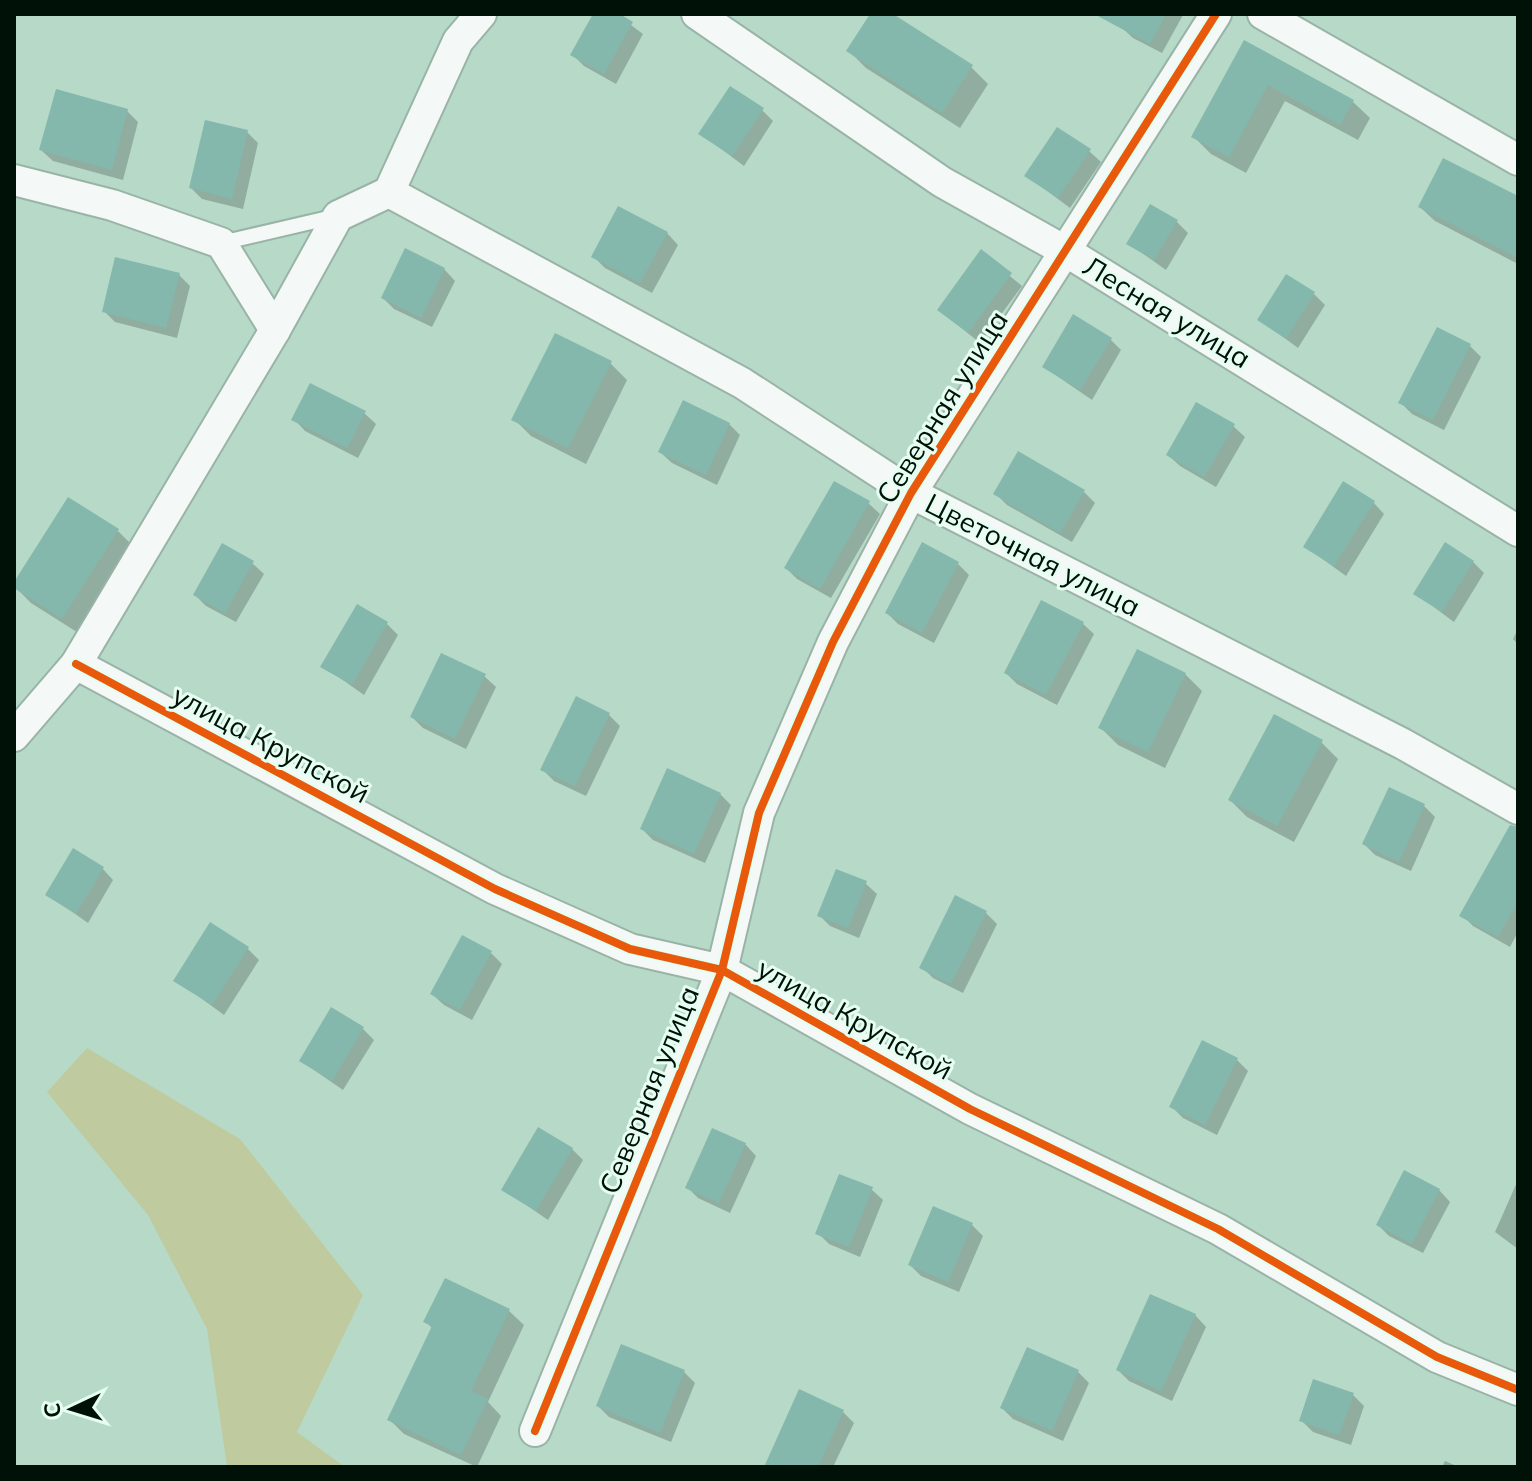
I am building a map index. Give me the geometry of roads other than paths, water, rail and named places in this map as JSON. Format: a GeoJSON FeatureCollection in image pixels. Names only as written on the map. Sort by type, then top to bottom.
{"type":"FeatureCollection","features":[{"type":"Feature","properties":{"kind":"street"},"geometry":{"type":"LineString","coordinates":[[14,736],[76,664],[275,330],[338,216],[389,192],[458,41],[481,14]]}},
{"type":"Feature","properties":{"kind":"street","name":"Лесная улица"},"geometry":{"type":"LineString","coordinates":[[697,14],[942,182],[1067,252],[1316,402],[1518,531]]}},
{"type":"Feature","properties":{"kind":"street","name":"Северная улица"},"geometry":{"type":"LineString","coordinates":[[535,1431],[722,970],[759,813],[833,642],[911,493],[1216,14]]}},
{"type":"Feature","properties":{"kind":"street"},"geometry":{"type":"LineString","coordinates":[[1263,14],[1518,160]]}},
{"type":"Feature","properties":{"kind":"street"},"geometry":{"type":"LineString","coordinates":[[14,180],[112,205],[221,243],[275,330]]}},
{"type":"Feature","properties":{"kind":"street","name":"Цветочная улица"},"geometry":{"type":"LineString","coordinates":[[389,192],[742,383],[911,493],[1403,744],[1518,809]]}},
{"type":"Feature","properties":{"kind":"street","name":"улица Крупской"},"geometry":{"type":"LineString","coordinates":[[76,664],[495,889],[630,949],[722,970],[970,1109],[1218,1229],[1437,1357],[1518,1390]]}},
{"type":"Feature","properties":{"kind":"lane"},"geometry":{"type":"LineString","coordinates":[[221,243],[338,216]]}}]}
